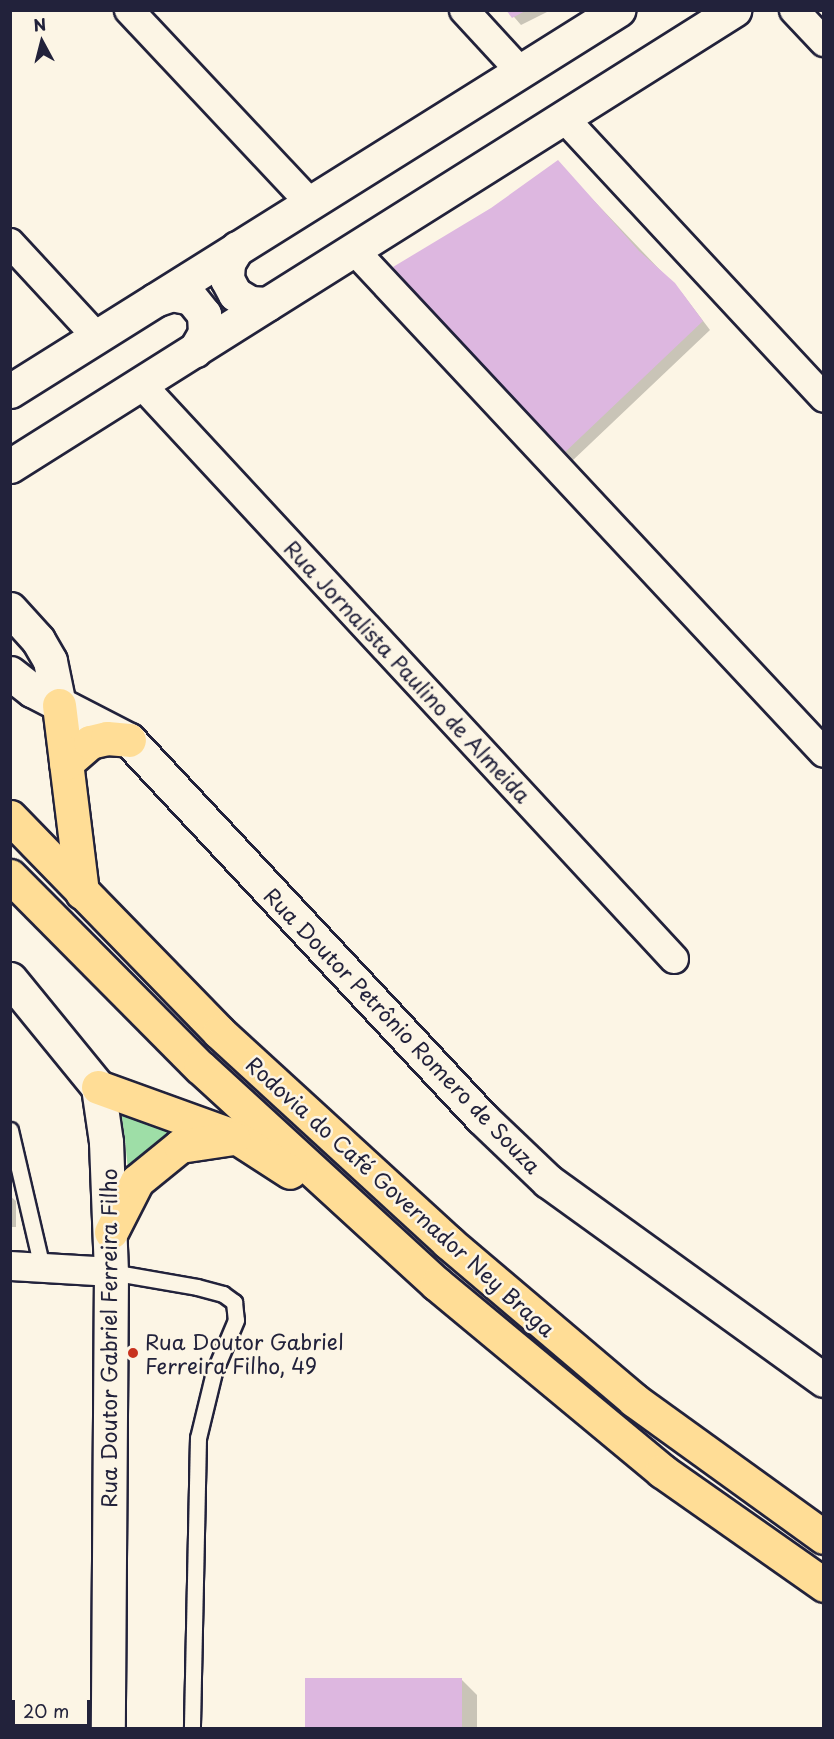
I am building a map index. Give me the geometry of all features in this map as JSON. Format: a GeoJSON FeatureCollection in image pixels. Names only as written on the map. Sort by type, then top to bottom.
{"type":"FeatureCollection","features":[{"type":"Feature","properties":{"kind":"highway"},"geometry":{"type":"LineString","coordinates":[[58,705],[82,893]]}},
{"type":"Feature","properties":{"kind":"highway"},"geometry":{"type":"LineString","coordinates":[[66,763],[90,742],[107,738],[129,740]]}},
{"type":"Feature","properties":{"kind":"highway","name":"Rodovia do Café Governador Ney Braga"},"geometry":{"type":"LineString","coordinates":[[10,817],[219,1032],[517,1303],[634,1400],[824,1538]]}},
{"type":"Feature","properties":{"kind":"highway","name":"Rodovia do Café Governador Ney Braga"},"geometry":{"type":"LineString","coordinates":[[10,876],[200,1067],[362,1218],[585,1410],[662,1471],[824,1585]]}},
{"type":"Feature","properties":{"kind":"highway"},"geometry":{"type":"LineString","coordinates":[[98,1087],[236,1137],[362,1218]]}},
{"type":"Feature","properties":{"kind":"highway"},"geometry":{"type":"LineString","coordinates":[[111,1232],[137,1181],[180,1146],[236,1137]]}},
{"type":"Feature","properties":{"kind":"main road"},"geometry":{"type":"LineString","coordinates":[[10,391],[618,10]]}},
{"type":"Feature","properties":{"kind":"main road"},"geometry":{"type":"LineString","coordinates":[[10,466],[734,10]]}},
{"type":"Feature","properties":{"kind":"main road"},"geometry":{"type":"LineString","coordinates":[[237,248],[228,263],[227,279],[236,294],[250,303],[267,304]]}},
{"type":"Feature","properties":{"kind":"main road"},"geometry":{"type":"LineString","coordinates":[[154,301],[172,294],[191,298],[204,314],[205,333],[195,350]]}},
{"type":"Feature","properties":{"kind":"main road"},"geometry":{"type":"LineString","coordinates":[[10,609],[38,640],[50,661],[58,705]]}},
{"type":"Feature","properties":{"kind":"main road","name":"Rua Doutor Petrônio Romero de Souza"},"geometry":{"type":"LineString","coordinates":[[10,673],[58,705],[129,740],[513,1151],[591,1216],[824,1380]]}},
{"type":"Feature","properties":{"kind":"main road"},"geometry":{"type":"LineString","coordinates":[[10,979],[98,1087]]}},
{"type":"Feature","properties":{"kind":"main road","name":"Rua Doutor Gabriel Ferreira Filho"},"geometry":{"type":"LineString","coordinates":[[98,1087],[111,1232],[108,1728]]}},
{"type":"Feature","properties":{"kind":"street"},"geometry":{"type":"LineString","coordinates":[[129,10],[310,203]]}},
{"type":"Feature","properties":{"kind":"street"},"geometry":{"type":"LineString","coordinates":[[464,10],[521,72]]}},
{"type":"Feature","properties":{"kind":"street"},"geometry":{"type":"LineString","coordinates":[[794,10],[824,42]]}},
{"type":"Feature","properties":{"kind":"street"},"geometry":{"type":"LineString","coordinates":[[564,118],[824,398]]}},
{"type":"Feature","properties":{"kind":"street"},"geometry":{"type":"LineString","coordinates":[[10,243],[97,337]]}},
{"type":"Feature","properties":{"kind":"street"},"geometry":{"type":"LineString","coordinates":[[354,250],[824,753]]}},
{"type":"Feature","properties":{"kind":"street","name":"Rua Jornalista Paulino de Almeida"},"geometry":{"type":"LineString","coordinates":[[141,384],[674,959]]}},
{"type":"Feature","properties":{"kind":"street"},"geometry":{"type":"LineString","coordinates":[[10,1266],[111,1272]]}},
{"type":"Feature","properties":{"kind":"lane"},"geometry":{"type":"LineString","coordinates":[[10,1131],[13,1153],[42,1267]]}},
{"type":"Feature","properties":{"kind":"lane"},"geometry":{"type":"LineString","coordinates":[[111,1272],[197,1287],[223,1294],[234,1302],[236,1320],[214,1372],[198,1438],[192,1728]]}},
{"type":"Feature","properties":{"kind":"green space"},"geometry":{"type":"Polygon","coordinates":[[[120,1105],[182,1128],[128,1171],[125,1139],[120,1105]]]}},
{"type":"Feature","properties":{"kind":"building"},"geometry":{"type":"Polygon","coordinates":[[[506,10],[527,10],[512,18],[506,10]]]}},
{"type":"Feature","properties":{"kind":"building"},"geometry":{"type":"Polygon","coordinates":[[[558,160],[639,251],[675,283],[703,321],[562,455],[393,267],[491,208],[558,160]]]}},
{"type":"Feature","properties":{"kind":"building"},"geometry":{"type":"Polygon","coordinates":[[[305,1678],[462,1678],[462,1728],[305,1728],[305,1678]]]}},
{"type":"Feature","properties":{"kind":"place","name":"Rua Doutor Gabriel Ferreira Filho, 49"},"geometry":{"type":"Point","coordinates":[133,1353]}}]}
